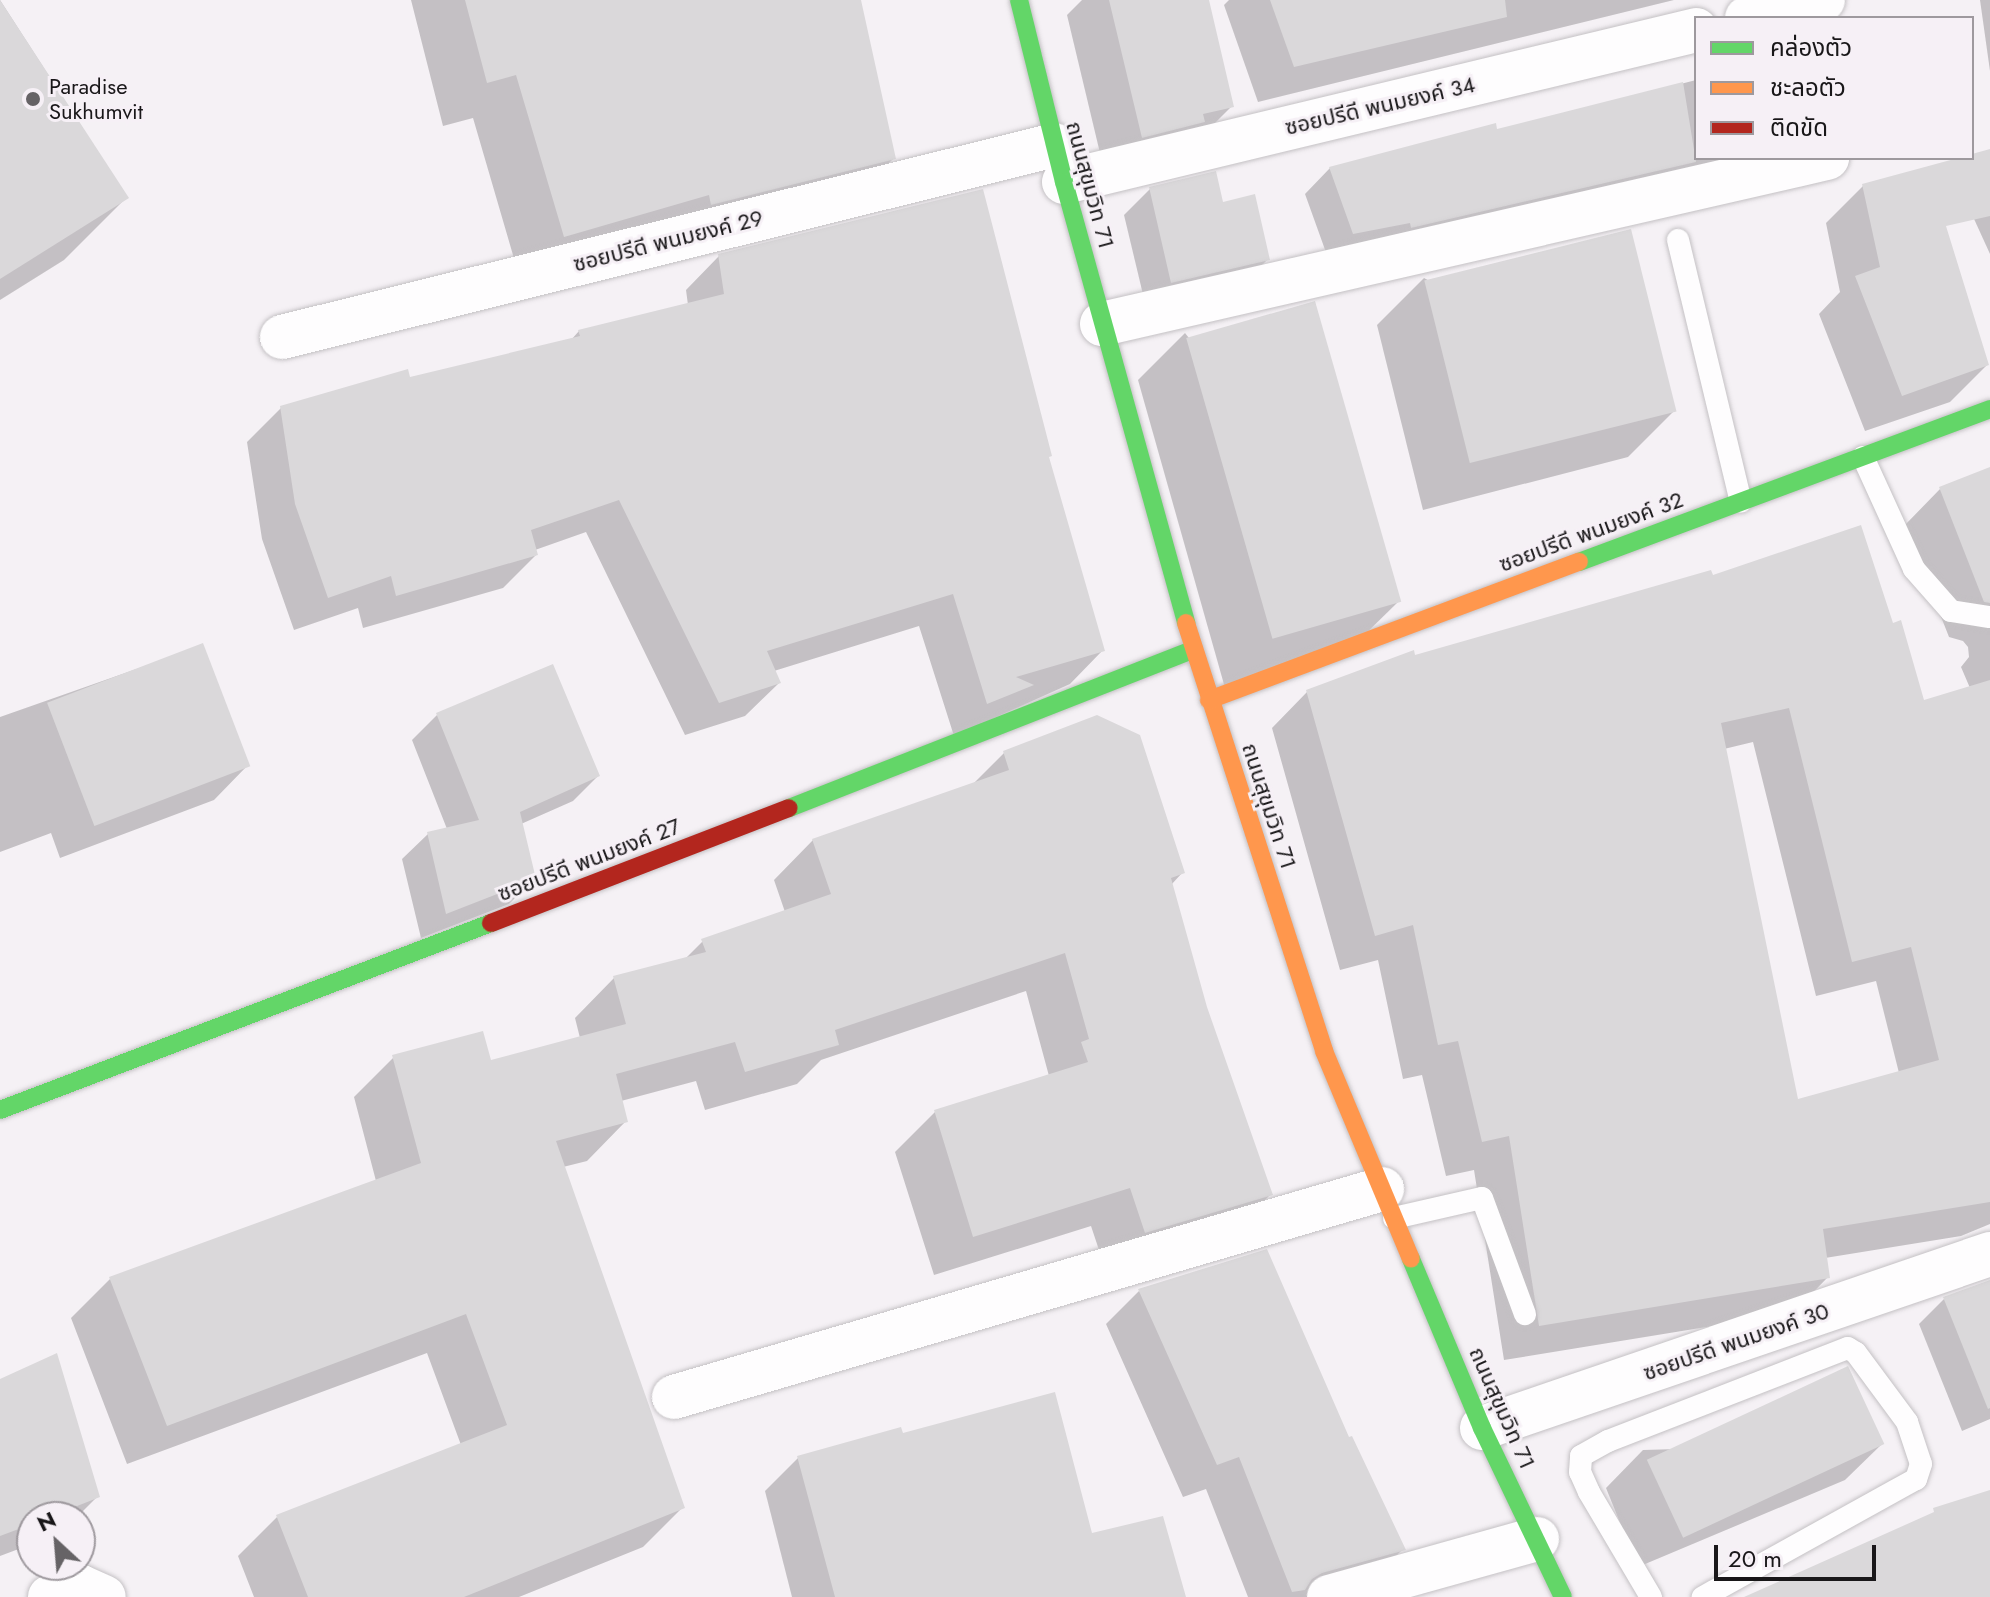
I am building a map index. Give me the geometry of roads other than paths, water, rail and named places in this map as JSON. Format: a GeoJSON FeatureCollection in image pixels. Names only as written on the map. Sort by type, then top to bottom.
{"type":"FeatureCollection","features":[{"type":"Feature","properties":{"kind":"street","name":"ถนนสุขุมวิท 71"},"geometry":{"type":"LineString","coordinates":[[1019,0],[1102,324],[1193,650],[1324,1051],[1482,1428],[1563,1597]]}},
{"type":"Feature","properties":{"kind":"street"},"geometry":{"type":"LineString","coordinates":[[1755,16],[1823,0]]}},
{"type":"Feature","properties":{"kind":"street","name":"ซอยปรีดี พนมยงค์ 34"},"geometry":{"type":"LineString","coordinates":[[1059,163],[1694,30]]}},
{"type":"Feature","properties":{"kind":"street"},"geometry":{"type":"LineString","coordinates":[[1102,324],[1818,160]]}},
{"type":"Feature","properties":{"kind":"street","name":"ซอยปรีดี พนมยงค์ 29"},"geometry":{"type":"LineString","coordinates":[[282,337],[1059,163]]}},
{"type":"Feature","properties":{"kind":"street","name":"ซอยปรีดี พนมยงค์ 32"},"geometry":{"type":"LineString","coordinates":[[1209,700],[1990,409]]}},
{"type":"Feature","properties":{"kind":"street","name":"ซอยปรีดี พนมยงค์ 27"},"geometry":{"type":"LineString","coordinates":[[0,1110],[655,861],[1193,650]]}},
{"type":"Feature","properties":{"kind":"street"},"geometry":{"type":"LineString","coordinates":[[674,1397],[1388,1203]]}},
{"type":"Feature","properties":{"kind":"street","name":"ซอยปรีดี พนมยงค์ 30"},"geometry":{"type":"LineString","coordinates":[[1482,1428],[1990,1254]]}},
{"type":"Feature","properties":{"kind":"street"},"geometry":{"type":"LineString","coordinates":[[1329,1597],[1537,1539]]}},
{"type":"Feature","properties":{"kind":"street"},"geometry":{"type":"LineString","coordinates":[[50,1597],[79,1586],[104,1597]]}},
{"type":"Feature","properties":{"kind":"lane"},"geometry":{"type":"LineString","coordinates":[[1678,240],[1741,502]]}},
{"type":"Feature","properties":{"kind":"lane"},"geometry":{"type":"LineString","coordinates":[[1863,457],[1914,569],[1951,611],[1990,617]]}},
{"type":"Feature","properties":{"kind":"lane"},"geometry":{"type":"LineString","coordinates":[[1388,1203],[1482,1198],[1525,1314]]}},
{"type":"Feature","properties":{"kind":"lane"},"geometry":{"type":"LineString","coordinates":[[1651,1597],[1589,1492],[1580,1472],[1581,1456],[1608,1441],[1848,1348],[1856,1353],[1907,1422],[1921,1464],[1916,1479],[1703,1597]]}},
{"type":"Feature","properties":{"kind":"place","name":"Paradise Sukhumvit"},"geometry":{"type":"Point","coordinates":[33,99]}}]}
